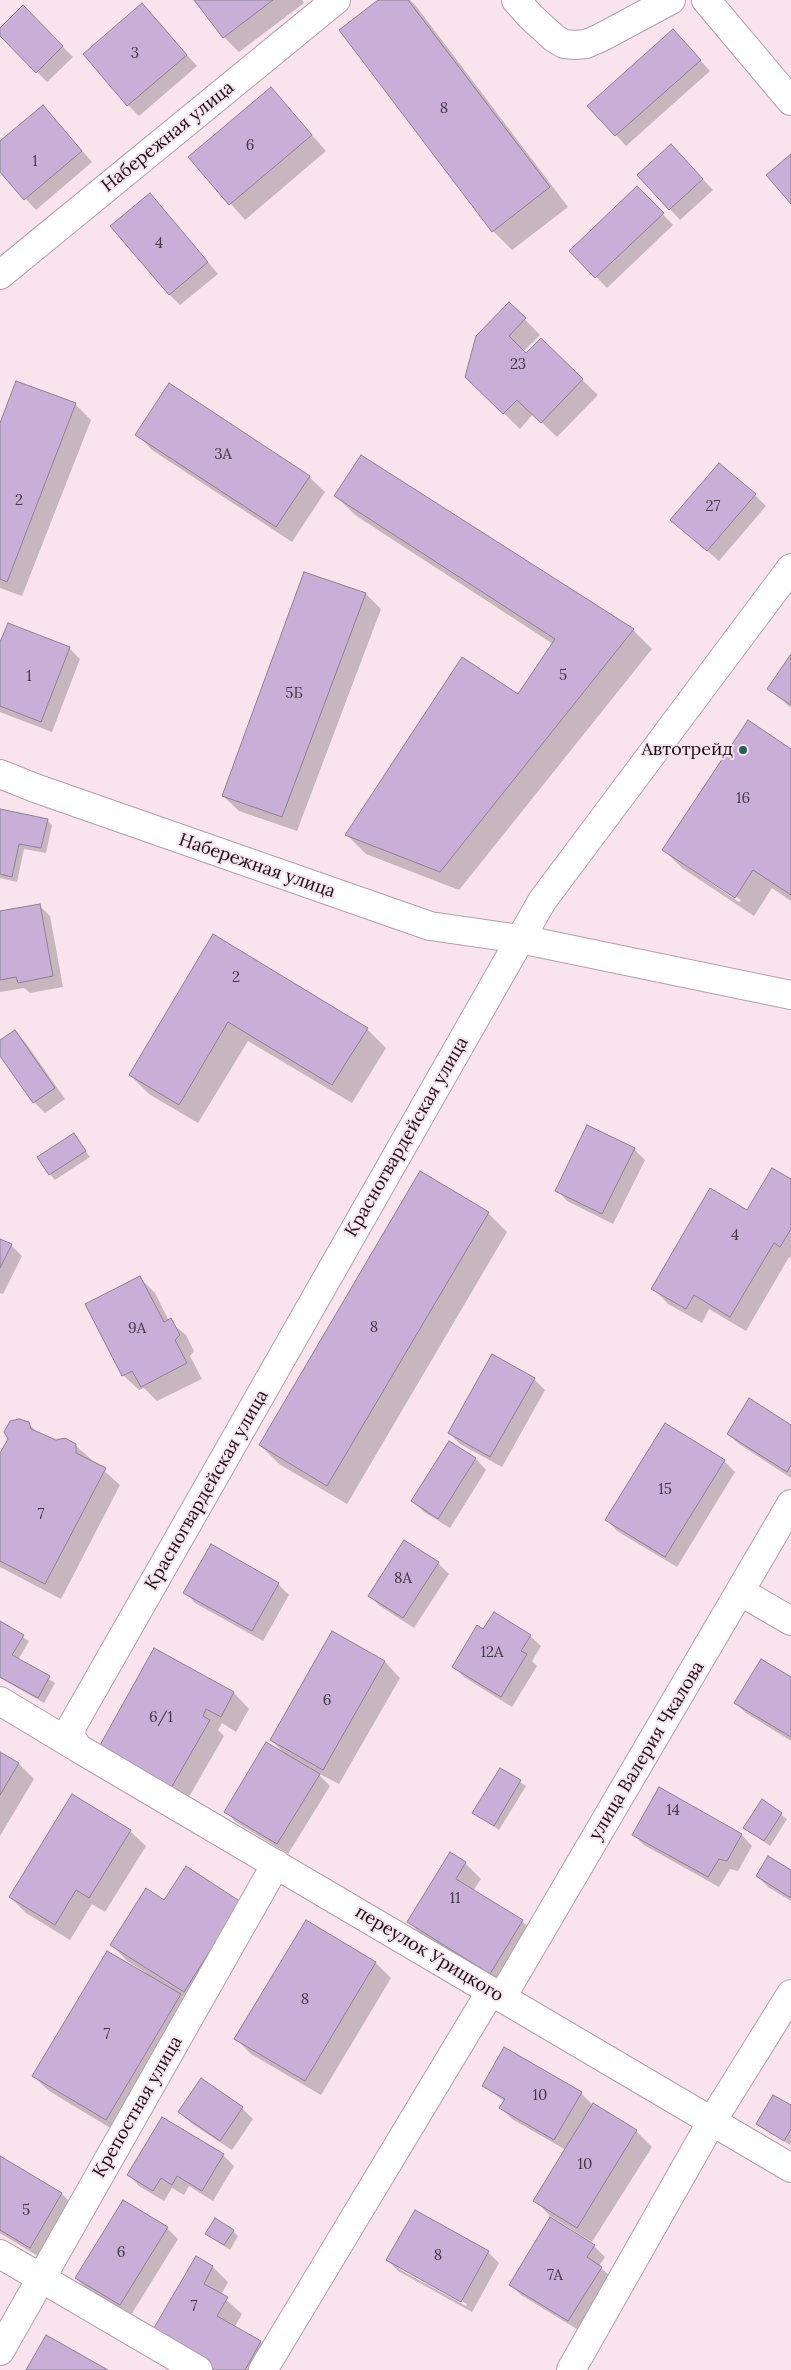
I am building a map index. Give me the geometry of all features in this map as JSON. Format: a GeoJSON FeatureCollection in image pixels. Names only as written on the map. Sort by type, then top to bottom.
{"type":"FeatureCollection","features":[{"type":"Feature","properties":{"kind":"street","name":"Набережная улица"},"geometry":{"type":"LineString","coordinates":[[0,275],[336,0]]}},
{"type":"Feature","properties":{"kind":"street"},"geometry":{"type":"LineString","coordinates":[[516,0],[554,38],[564,44],[576,45],[586,44],[600,38],[671,0]]}},
{"type":"Feature","properties":{"kind":"street"},"geometry":{"type":"LineString","coordinates":[[706,0],[791,101]]}},
{"type":"Feature","properties":{"kind":"street","name":"Красногвардейская улица"},"geometry":{"type":"LineString","coordinates":[[75,1742],[72,1726],[542,901],[791,568]]}},
{"type":"Feature","properties":{"kind":"street","name":"Набережная улица"},"geometry":{"type":"LineString","coordinates":[[0,774],[35,788],[430,926],[520,939],[791,995]]}},
{"type":"Feature","properties":{"kind":"street","name":"улица Валерия Чкалова"},"geometry":{"type":"LineString","coordinates":[[263,2370],[497,1994],[741,1592],[791,1504]]}},
{"type":"Feature","properties":{"kind":"street"},"geometry":{"type":"LineString","coordinates":[[741,1592],[791,1620]]}},
{"type":"Feature","properties":{"kind":"street","name":"переулок Урицкого"},"geometry":{"type":"LineString","coordinates":[[0,1701],[75,1742],[276,1864],[791,2168]]}},
{"type":"Feature","properties":{"kind":"street","name":"Крепостная улица"},"geometry":{"type":"LineString","coordinates":[[0,2350],[276,1864]]}},
{"type":"Feature","properties":{"kind":"street"},"geometry":{"type":"LineString","coordinates":[[571,2370],[712,2121],[791,1994]]}},
{"type":"Feature","properties":{"kind":"street"},"geometry":{"type":"LineString","coordinates":[[0,2254],[42,2276],[198,2370]]}},
{"type":"Feature","properties":{"kind":"building"},"geometry":{"type":"Polygon","coordinates":[[[194,0],[273,0],[223,38],[194,0]]]}},
{"type":"Feature","properties":{"kind":"building"},"geometry":{"type":"Polygon","coordinates":[[[378,0],[408,0],[550,187],[492,232],[339,30],[378,0]]]}},
{"type":"Feature","properties":{"kind":"building"},"geometry":{"type":"Polygon","coordinates":[[[142,3],[187,55],[127,106],[83,54],[142,3]]]}},
{"type":"Feature","properties":{"kind":"building"},"geometry":{"type":"Polygon","coordinates":[[[23,5],[63,46],[36,73],[0,36],[0,28],[23,5]]]}},
{"type":"Feature","properties":{"kind":"building"},"geometry":{"type":"Polygon","coordinates":[[[673,29],[701,60],[615,136],[587,106],[673,29]]]}},
{"type":"Feature","properties":{"kind":"building"},"geometry":{"type":"Polygon","coordinates":[[[271,87],[312,135],[229,205],[188,157],[271,87]]]}},
{"type":"Feature","properties":{"kind":"building"},"geometry":{"type":"Polygon","coordinates":[[[43,105],[82,151],[24,200],[0,172],[0,141],[43,105]]]}},
{"type":"Feature","properties":{"kind":"building"},"geometry":{"type":"Polygon","coordinates":[[[671,144],[703,179],[669,210],[637,175],[671,144]]]}},
{"type":"Feature","properties":{"kind":"building"},"geometry":{"type":"Polygon","coordinates":[[[791,154],[791,204],[766,175],[791,154]]]}},
{"type":"Feature","properties":{"kind":"building"},"geometry":{"type":"Polygon","coordinates":[[[637,186],[664,213],[595,278],[569,251],[637,186]]]}},
{"type":"Feature","properties":{"kind":"building"},"geometry":{"type":"Polygon","coordinates":[[[150,193],[208,262],[169,295],[110,226],[150,193]]]}},
{"type":"Feature","properties":{"kind":"building"},"geometry":{"type":"Polygon","coordinates":[[[509,302],[526,318],[509,336],[526,353],[541,338],[583,379],[541,423],[517,400],[503,414],[465,377],[476,336],[509,302]]]}},
{"type":"Feature","properties":{"kind":"building"},"geometry":{"type":"Polygon","coordinates":[[[16,381],[76,403],[7,582],[0,579],[0,423],[16,381]]]}},
{"type":"Feature","properties":{"kind":"building"},"geometry":{"type":"Polygon","coordinates":[[[169,383],[310,476],[276,527],[135,435],[169,383]]]}},
{"type":"Feature","properties":{"kind":"building"},"geometry":{"type":"Polygon","coordinates":[[[361,455],[634,629],[440,872],[345,835],[462,657],[518,694],[555,639],[334,496],[361,455]]]}},
{"type":"Feature","properties":{"kind":"building"},"geometry":{"type":"Polygon","coordinates":[[[719,463],[756,494],[707,551],[670,520],[719,463]]]}},
{"type":"Feature","properties":{"kind":"building"},"geometry":{"type":"Polygon","coordinates":[[[304,572],[366,593],[282,817],[222,796],[304,572]]]}},
{"type":"Feature","properties":{"kind":"building"},"geometry":{"type":"Polygon","coordinates":[[[8,623],[70,647],[41,722],[0,706],[0,642],[8,623]]]}},
{"type":"Feature","properties":{"kind":"building"},"geometry":{"type":"Polygon","coordinates":[[[791,654],[791,705],[767,689],[791,654]]]}},
{"type":"Feature","properties":{"kind":"building"},"geometry":{"type":"Polygon","coordinates":[[[748,720],[791,749],[791,895],[753,870],[735,898],[662,850],[748,720]]]}},
{"type":"Feature","properties":{"kind":"building"},"geometry":{"type":"Polygon","coordinates":[[[0,809],[48,819],[41,848],[19,844],[12,877],[0,874],[0,809]]]}},
{"type":"Feature","properties":{"kind":"building"},"geometry":{"type":"Polygon","coordinates":[[[40,904],[53,976],[18,983],[16,977],[0,980],[0,911],[40,904]]]}},
{"type":"Feature","properties":{"kind":"building"},"geometry":{"type":"Polygon","coordinates":[[[213,934],[368,1028],[332,1085],[228,1022],[179,1105],[129,1075],[213,934]]]}},
{"type":"Feature","properties":{"kind":"building"},"geometry":{"type":"Polygon","coordinates":[[[15,1030],[55,1088],[33,1103],[0,1056],[0,1040],[15,1030]]]}},
{"type":"Feature","properties":{"kind":"building"},"geometry":{"type":"Polygon","coordinates":[[[587,1125],[635,1148],[602,1214],[555,1191],[587,1125]]]}},
{"type":"Feature","properties":{"kind":"building"},"geometry":{"type":"Polygon","coordinates":[[[74,1133],[86,1151],[49,1175],[37,1157],[74,1133]]]}},
{"type":"Feature","properties":{"kind":"building"},"geometry":{"type":"Polygon","coordinates":[[[772,1168],[791,1179],[791,1229],[780,1247],[774,1243],[730,1317],[694,1295],[686,1309],[651,1289],[710,1188],[747,1210],[772,1168]]]}},
{"type":"Feature","properties":{"kind":"building"},"geometry":{"type":"Polygon","coordinates":[[[420,1171],[489,1212],[327,1486],[259,1445],[420,1171]]]}},
{"type":"Feature","properties":{"kind":"building"},"geometry":{"type":"Polygon","coordinates":[[[0,1239],[12,1244],[0,1268],[0,1239]]]}},
{"type":"Feature","properties":{"kind":"building"},"geometry":{"type":"Polygon","coordinates":[[[140,1276],[164,1322],[171,1318],[180,1335],[175,1340],[187,1363],[141,1387],[132,1371],[122,1376],[85,1304],[140,1276]]]}},
{"type":"Feature","properties":{"kind":"building"},"geometry":{"type":"Polygon","coordinates":[[[492,1354],[535,1378],[490,1457],[448,1433],[492,1354]]]}},
{"type":"Feature","properties":{"kind":"building"},"geometry":{"type":"Polygon","coordinates":[[[749,1398],[791,1425],[791,1465],[787,1472],[727,1434],[749,1398]]]}},
{"type":"Feature","properties":{"kind":"building"},"geometry":{"type":"Polygon","coordinates":[[[19,1419],[29,1422],[31,1429],[56,1440],[65,1438],[76,1444],[76,1453],[106,1468],[45,1584],[0,1561],[0,1453],[8,1439],[4,1432],[10,1421],[19,1419]]]}},
{"type":"Feature","properties":{"kind":"building"},"geometry":{"type":"Polygon","coordinates":[[[665,1423],[725,1460],[665,1557],[605,1520],[665,1423]]]}},
{"type":"Feature","properties":{"kind":"building"},"geometry":{"type":"Polygon","coordinates":[[[449,1441],[476,1458],[438,1519],[411,1501],[449,1441]]]}},
{"type":"Feature","properties":{"kind":"building"},"geometry":{"type":"Polygon","coordinates":[[[404,1540],[439,1562],[403,1618],[368,1596],[404,1540]]]}},
{"type":"Feature","properties":{"kind":"building"},"geometry":{"type":"Polygon","coordinates":[[[211,1544],[279,1583],[252,1631],[183,1593],[211,1544]]]}},
{"type":"Feature","properties":{"kind":"building"},"geometry":{"type":"Polygon","coordinates":[[[494,1612],[531,1635],[521,1651],[527,1654],[501,1697],[452,1667],[477,1625],[483,1629],[494,1612]]]}},
{"type":"Feature","properties":{"kind":"building"},"geometry":{"type":"Polygon","coordinates":[[[0,1621],[24,1635],[12,1655],[50,1676],[38,1698],[0,1677],[0,1621]]]}},
{"type":"Feature","properties":{"kind":"building"},"geometry":{"type":"Polygon","coordinates":[[[332,1631],[385,1661],[323,1770],[270,1740],[332,1631]]]}},
{"type":"Feature","properties":{"kind":"building"},"geometry":{"type":"Polygon","coordinates":[[[154,1648],[234,1692],[221,1717],[206,1709],[203,1716],[210,1720],[171,1788],[99,1747],[154,1648]]]}},
{"type":"Feature","properties":{"kind":"building"},"geometry":{"type":"Polygon","coordinates":[[[761,1659],[791,1677],[791,1737],[734,1703],[761,1659]]]}},
{"type":"Feature","properties":{"kind":"building"},"geometry":{"type":"Polygon","coordinates":[[[266,1742],[320,1774],[277,1844],[224,1812],[266,1742]]]}},
{"type":"Feature","properties":{"kind":"building"},"geometry":{"type":"Polygon","coordinates":[[[0,1752],[19,1763],[0,1795],[0,1752]]]}},
{"type":"Feature","properties":{"kind":"building"},"geometry":{"type":"Polygon","coordinates":[[[500,1768],[521,1780],[494,1826],[472,1813],[500,1768]]]}},
{"type":"Feature","properties":{"kind":"building"},"geometry":{"type":"Polygon","coordinates":[[[659,1787],[742,1834],[727,1861],[719,1859],[708,1877],[632,1835],[659,1787]]]}},
{"type":"Feature","properties":{"kind":"building"},"geometry":{"type":"Polygon","coordinates":[[[72,1794],[131,1830],[89,1898],[76,1890],[55,1925],[9,1897],[72,1794]]]}},
{"type":"Feature","properties":{"kind":"building"},"geometry":{"type":"Polygon","coordinates":[[[762,1799],[782,1813],[764,1841],[743,1828],[762,1799]]]}},
{"type":"Feature","properties":{"kind":"building"},"geometry":{"type":"Polygon","coordinates":[[[450,1852],[466,1862],[456,1879],[523,1920],[490,1974],[407,1922],[450,1852]]]}},
{"type":"Feature","properties":{"kind":"building"},"geometry":{"type":"Polygon","coordinates":[[[768,1856],[791,1870],[791,1898],[756,1876],[768,1856]]]}},
{"type":"Feature","properties":{"kind":"building"},"geometry":{"type":"Polygon","coordinates":[[[186,1866],[241,1902],[184,1992],[110,1945],[146,1888],[164,1900],[186,1866]]]}},
{"type":"Feature","properties":{"kind":"building"},"geometry":{"type":"Polygon","coordinates":[[[306,1920],[376,1962],[305,2081],[234,2039],[306,1920]]]}},
{"type":"Feature","properties":{"kind":"building"},"geometry":{"type":"Polygon","coordinates":[[[107,1951],[181,1994],[106,2120],[32,2076],[107,1951]]]}},
{"type":"Feature","properties":{"kind":"building"},"geometry":{"type":"Polygon","coordinates":[[[504,2047],[582,2092],[554,2140],[499,2108],[505,2099],[482,2086],[504,2047]]]}},
{"type":"Feature","properties":{"kind":"building"},"geometry":{"type":"Polygon","coordinates":[[[201,2078],[243,2107],[220,2141],[178,2112],[201,2078]]]}},
{"type":"Feature","properties":{"kind":"building"},"geometry":{"type":"Polygon","coordinates":[[[773,2095],[791,2105],[791,2129],[784,2141],[756,2124],[773,2095]]]}},
{"type":"Feature","properties":{"kind":"building"},"geometry":{"type":"Polygon","coordinates":[[[593,2103],[637,2130],[577,2228],[533,2201],[593,2103]]]}},
{"type":"Feature","properties":{"kind":"building"},"geometry":{"type":"Polygon","coordinates":[[[162,2117],[224,2154],[202,2191],[177,2176],[172,2185],[161,2178],[153,2191],[127,2175],[162,2117]]]}},
{"type":"Feature","properties":{"kind":"building"},"geometry":{"type":"Polygon","coordinates":[[[0,2156],[62,2193],[30,2248],[0,2230],[0,2156]]]}},
{"type":"Feature","properties":{"kind":"building"},"geometry":{"type":"Polygon","coordinates":[[[123,2200],[168,2227],[120,2305],[75,2278],[123,2200]]]}},
{"type":"Feature","properties":{"kind":"building"},"geometry":{"type":"Polygon","coordinates":[[[415,2210],[489,2251],[461,2302],[386,2260],[415,2210]]]}},
{"type":"Feature","properties":{"kind":"building"},"geometry":{"type":"Polygon","coordinates":[[[550,2217],[595,2245],[587,2257],[602,2267],[568,2321],[509,2285],[550,2217]]]}},
{"type":"Feature","properties":{"kind":"building"},"geometry":{"type":"Polygon","coordinates":[[[215,2218],[234,2230],[224,2245],[205,2234],[215,2218]]]}},
{"type":"Feature","properties":{"kind":"building"},"geometry":{"type":"Polygon","coordinates":[[[196,2256],[213,2266],[204,2284],[228,2297],[217,2316],[261,2341],[245,2370],[214,2370],[151,2333],[196,2256]]]}},
{"type":"Feature","properties":{"kind":"building"},"geometry":{"type":"Polygon","coordinates":[[[46,2335],[108,2370],[26,2370],[46,2335]]]}},
{"type":"Feature","properties":{"kind":"place","name":"Автотрейд"},"geometry":{"type":"Point","coordinates":[743,750]}}]}
